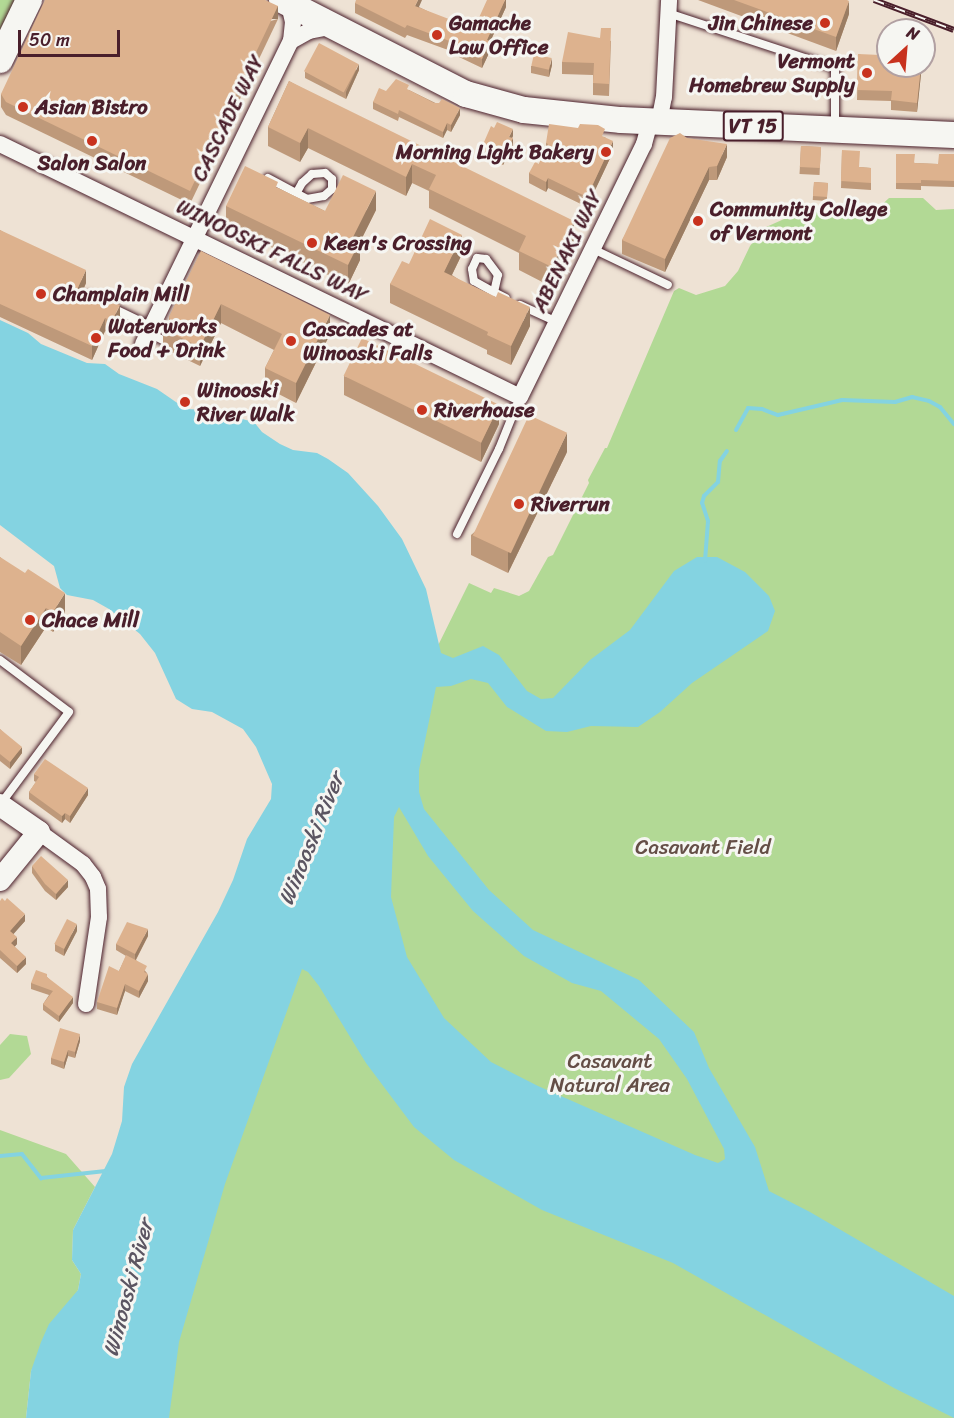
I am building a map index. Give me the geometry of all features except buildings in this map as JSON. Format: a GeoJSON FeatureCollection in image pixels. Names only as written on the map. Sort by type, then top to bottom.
{"type":"FeatureCollection","features":[{"type":"Feature","properties":{"kind":"main road"},"geometry":{"type":"LineString","coordinates":[[0,60],[29,0]]}},
{"type":"Feature","properties":{"kind":"main road","name":"VT 15"},"geometry":{"type":"LineString","coordinates":[[297,4],[334,26],[456,89],[487,101],[552,114],[654,122],[954,135]]}},
{"type":"Feature","properties":{"kind":"street","name":"CASCADE WAY"},"geometry":{"type":"LineString","coordinates":[[148,335],[195,238],[235,164],[291,41],[297,4]]}},
{"type":"Feature","properties":{"kind":"street","name":"ABENAKI WAY"},"geometry":{"type":"LineString","coordinates":[[520,397],[644,144],[664,97],[669,7]]}},
{"type":"Feature","properties":{"kind":"street","name":"CASCADE WAY"},"geometry":{"type":"LineString","coordinates":[[291,41],[309,31],[334,26]]}},
{"type":"Feature","properties":{"kind":"street","name":"WINOOSKI FALLS WAY"},"geometry":{"type":"LineString","coordinates":[[1,143],[520,397]]}},
{"type":"Feature","properties":{"kind":"street"},"geometry":{"type":"LineString","coordinates":[[0,805],[83,864],[98,889],[99,917],[86,1004]]}},
{"type":"Feature","properties":{"kind":"street"},"geometry":{"type":"LineString","coordinates":[[0,880],[39,832]]}},
{"type":"Feature","properties":{"kind":"lane"},"geometry":{"type":"LineString","coordinates":[[669,7],[835,68],[835,129]]}},
{"type":"Feature","properties":{"kind":"lane"},"geometry":{"type":"LineString","coordinates":[[256,173],[297,192]]}},
{"type":"Feature","properties":{"kind":"lane"},"geometry":{"type":"LineString","coordinates":[[593,249],[668,285]]}},
{"type":"Feature","properties":{"kind":"lane"},"geometry":{"type":"LineString","coordinates":[[494,292],[558,323]]}},
{"type":"Feature","properties":{"kind":"lane"},"geometry":{"type":"LineString","coordinates":[[88,296],[148,335],[165,341]]}},
{"type":"Feature","properties":{"kind":"lane"},"geometry":{"type":"LineString","coordinates":[[457,534],[499,449],[520,397]]}},
{"type":"Feature","properties":{"kind":"lane"},"geometry":{"type":"LineString","coordinates":[[0,660],[69,712],[0,805]]}},
{"type":"Feature","properties":{"kind":"green space"},"geometry":{"type":"Polygon","coordinates":[[[0,0],[18,0],[0,37],[0,0]]]}},
{"type":"Feature","properties":{"kind":"green space","name":"Casavant Natural Area"},"geometry":{"type":"Polygon","coordinates":[[[889,198],[923,198],[936,210],[954,209],[954,1418],[137,1418],[278,968],[469,583],[491,593],[494,588],[519,596],[529,591],[548,557],[553,555],[589,483],[588,480],[607,448],[674,291],[679,288],[696,295],[725,286],[738,271],[750,246],[764,228],[793,215],[805,210],[823,209],[834,214],[873,213],[889,198]]]}},
{"type":"Feature","properties":{"kind":"green space"},"geometry":{"type":"Polygon","coordinates":[[[10,1034],[27,1036],[31,1054],[9,1078],[0,1080],[0,1045],[10,1034]]]}},
{"type":"Feature","properties":{"kind":"green space"},"geometry":{"type":"Polygon","coordinates":[[[0,1130],[66,1154],[95,1187],[73,1230],[72,1260],[81,1274],[78,1290],[31,1371],[26,1418],[0,1418],[0,1130]]]}},
{"type":"Feature","properties":{"kind":"water","name":"Winooski River"},"geometry":{"type":"Polygon","coordinates":[[[0,320],[28,333],[41,344],[87,363],[105,364],[119,374],[157,389],[186,409],[207,410],[212,417],[232,423],[242,419],[254,422],[262,432],[280,444],[293,450],[317,453],[348,473],[378,506],[402,539],[426,589],[441,653],[453,658],[483,646],[499,655],[527,691],[541,699],[553,698],[590,660],[630,630],[674,571],[697,557],[717,557],[745,572],[769,596],[775,611],[768,631],[692,683],[660,712],[638,727],[591,726],[567,732],[546,731],[507,707],[488,683],[471,679],[451,686],[436,687],[419,770],[419,792],[424,809],[489,890],[533,930],[639,980],[694,1032],[709,1068],[755,1147],[769,1191],[810,1212],[954,1296],[954,1418],[894,1388],[673,1263],[542,1210],[454,1160],[414,1127],[366,1063],[319,986],[308,972],[302,969],[225,1184],[179,1342],[169,1418],[26,1418],[31,1371],[41,1342],[49,1324],[78,1290],[81,1274],[72,1260],[73,1230],[112,1154],[122,1121],[124,1087],[132,1064],[218,912],[233,880],[247,839],[271,799],[272,784],[256,747],[243,729],[212,712],[192,709],[176,699],[155,653],[140,634],[109,609],[93,600],[67,595],[60,588],[54,566],[0,525],[0,320]],[[399,807],[394,817],[391,897],[407,957],[444,1018],[491,1062],[538,1086],[695,1155],[718,1163],[725,1159],[724,1149],[687,1079],[659,1039],[601,991],[572,983],[524,956],[473,911],[428,856],[399,807]]]}},
{"type":"Feature","properties":{"kind":"waterway"},"geometry":{"type":"LineString","coordinates":[[736,430],[748,408],[762,409],[778,415],[842,400],[895,402],[912,397],[929,401],[940,407],[954,424]]}},
{"type":"Feature","properties":{"kind":"waterway"},"geometry":{"type":"LineString","coordinates":[[705,561],[708,521],[702,503],[704,496],[718,482],[720,461],[727,451]]}},
{"type":"Feature","properties":{"kind":"waterway"},"geometry":{"type":"LineString","coordinates":[[0,1156],[22,1154],[41,1178],[106,1171]]}},
{"type":"Feature","properties":{"kind":"railway"},"geometry":{"type":"LineString","coordinates":[[874,0],[954,30]]}},
{"type":"Feature","properties":{"kind":"place","name":"Jin Chinese"},"geometry":{"type":"Point","coordinates":[825,23]}},
{"type":"Feature","properties":{"kind":"place","name":"Gamache Law Office"},"geometry":{"type":"Point","coordinates":[437,35]}},
{"type":"Feature","properties":{"kind":"place","name":"Vermont Homebrew Supply"},"geometry":{"type":"Point","coordinates":[867,73]}},
{"type":"Feature","properties":{"kind":"place","name":"Asian Bistro"},"geometry":{"type":"Point","coordinates":[23,107]}},
{"type":"Feature","properties":{"kind":"place","name":"Salon Salon"},"geometry":{"type":"Point","coordinates":[92,141]}},
{"type":"Feature","properties":{"kind":"place","name":"Morning Light Bakery"},"geometry":{"type":"Point","coordinates":[606,152]}},
{"type":"Feature","properties":{"kind":"place","name":"Community College of Vermont"},"geometry":{"type":"Point","coordinates":[698,221]}},
{"type":"Feature","properties":{"kind":"place","name":"Keen's Crossing"},"geometry":{"type":"Point","coordinates":[312,243]}},
{"type":"Feature","properties":{"kind":"place","name":"Champlain Mill"},"geometry":{"type":"Point","coordinates":[41,294]}},
{"type":"Feature","properties":{"kind":"place","name":"Waterworks Food + Drink"},"geometry":{"type":"Point","coordinates":[96,338]}},
{"type":"Feature","properties":{"kind":"place","name":"Cascades at Winooski Falls"},"geometry":{"type":"Point","coordinates":[291,341]}},
{"type":"Feature","properties":{"kind":"place","name":"Winooski River Walk"},"geometry":{"type":"Point","coordinates":[185,402]}},
{"type":"Feature","properties":{"kind":"place","name":"Riverhouse"},"geometry":{"type":"Point","coordinates":[422,410]}},
{"type":"Feature","properties":{"kind":"place","name":"Riverrun"},"geometry":{"type":"Point","coordinates":[519,504]}},
{"type":"Feature","properties":{"kind":"place","name":"Chace Mill"},"geometry":{"type":"Point","coordinates":[30,620]}},
{"type":"Feature","properties":{"kind":"park label","name":"Casavant Field"},"geometry":{"type":"Point","coordinates":[703,847]}}]}
